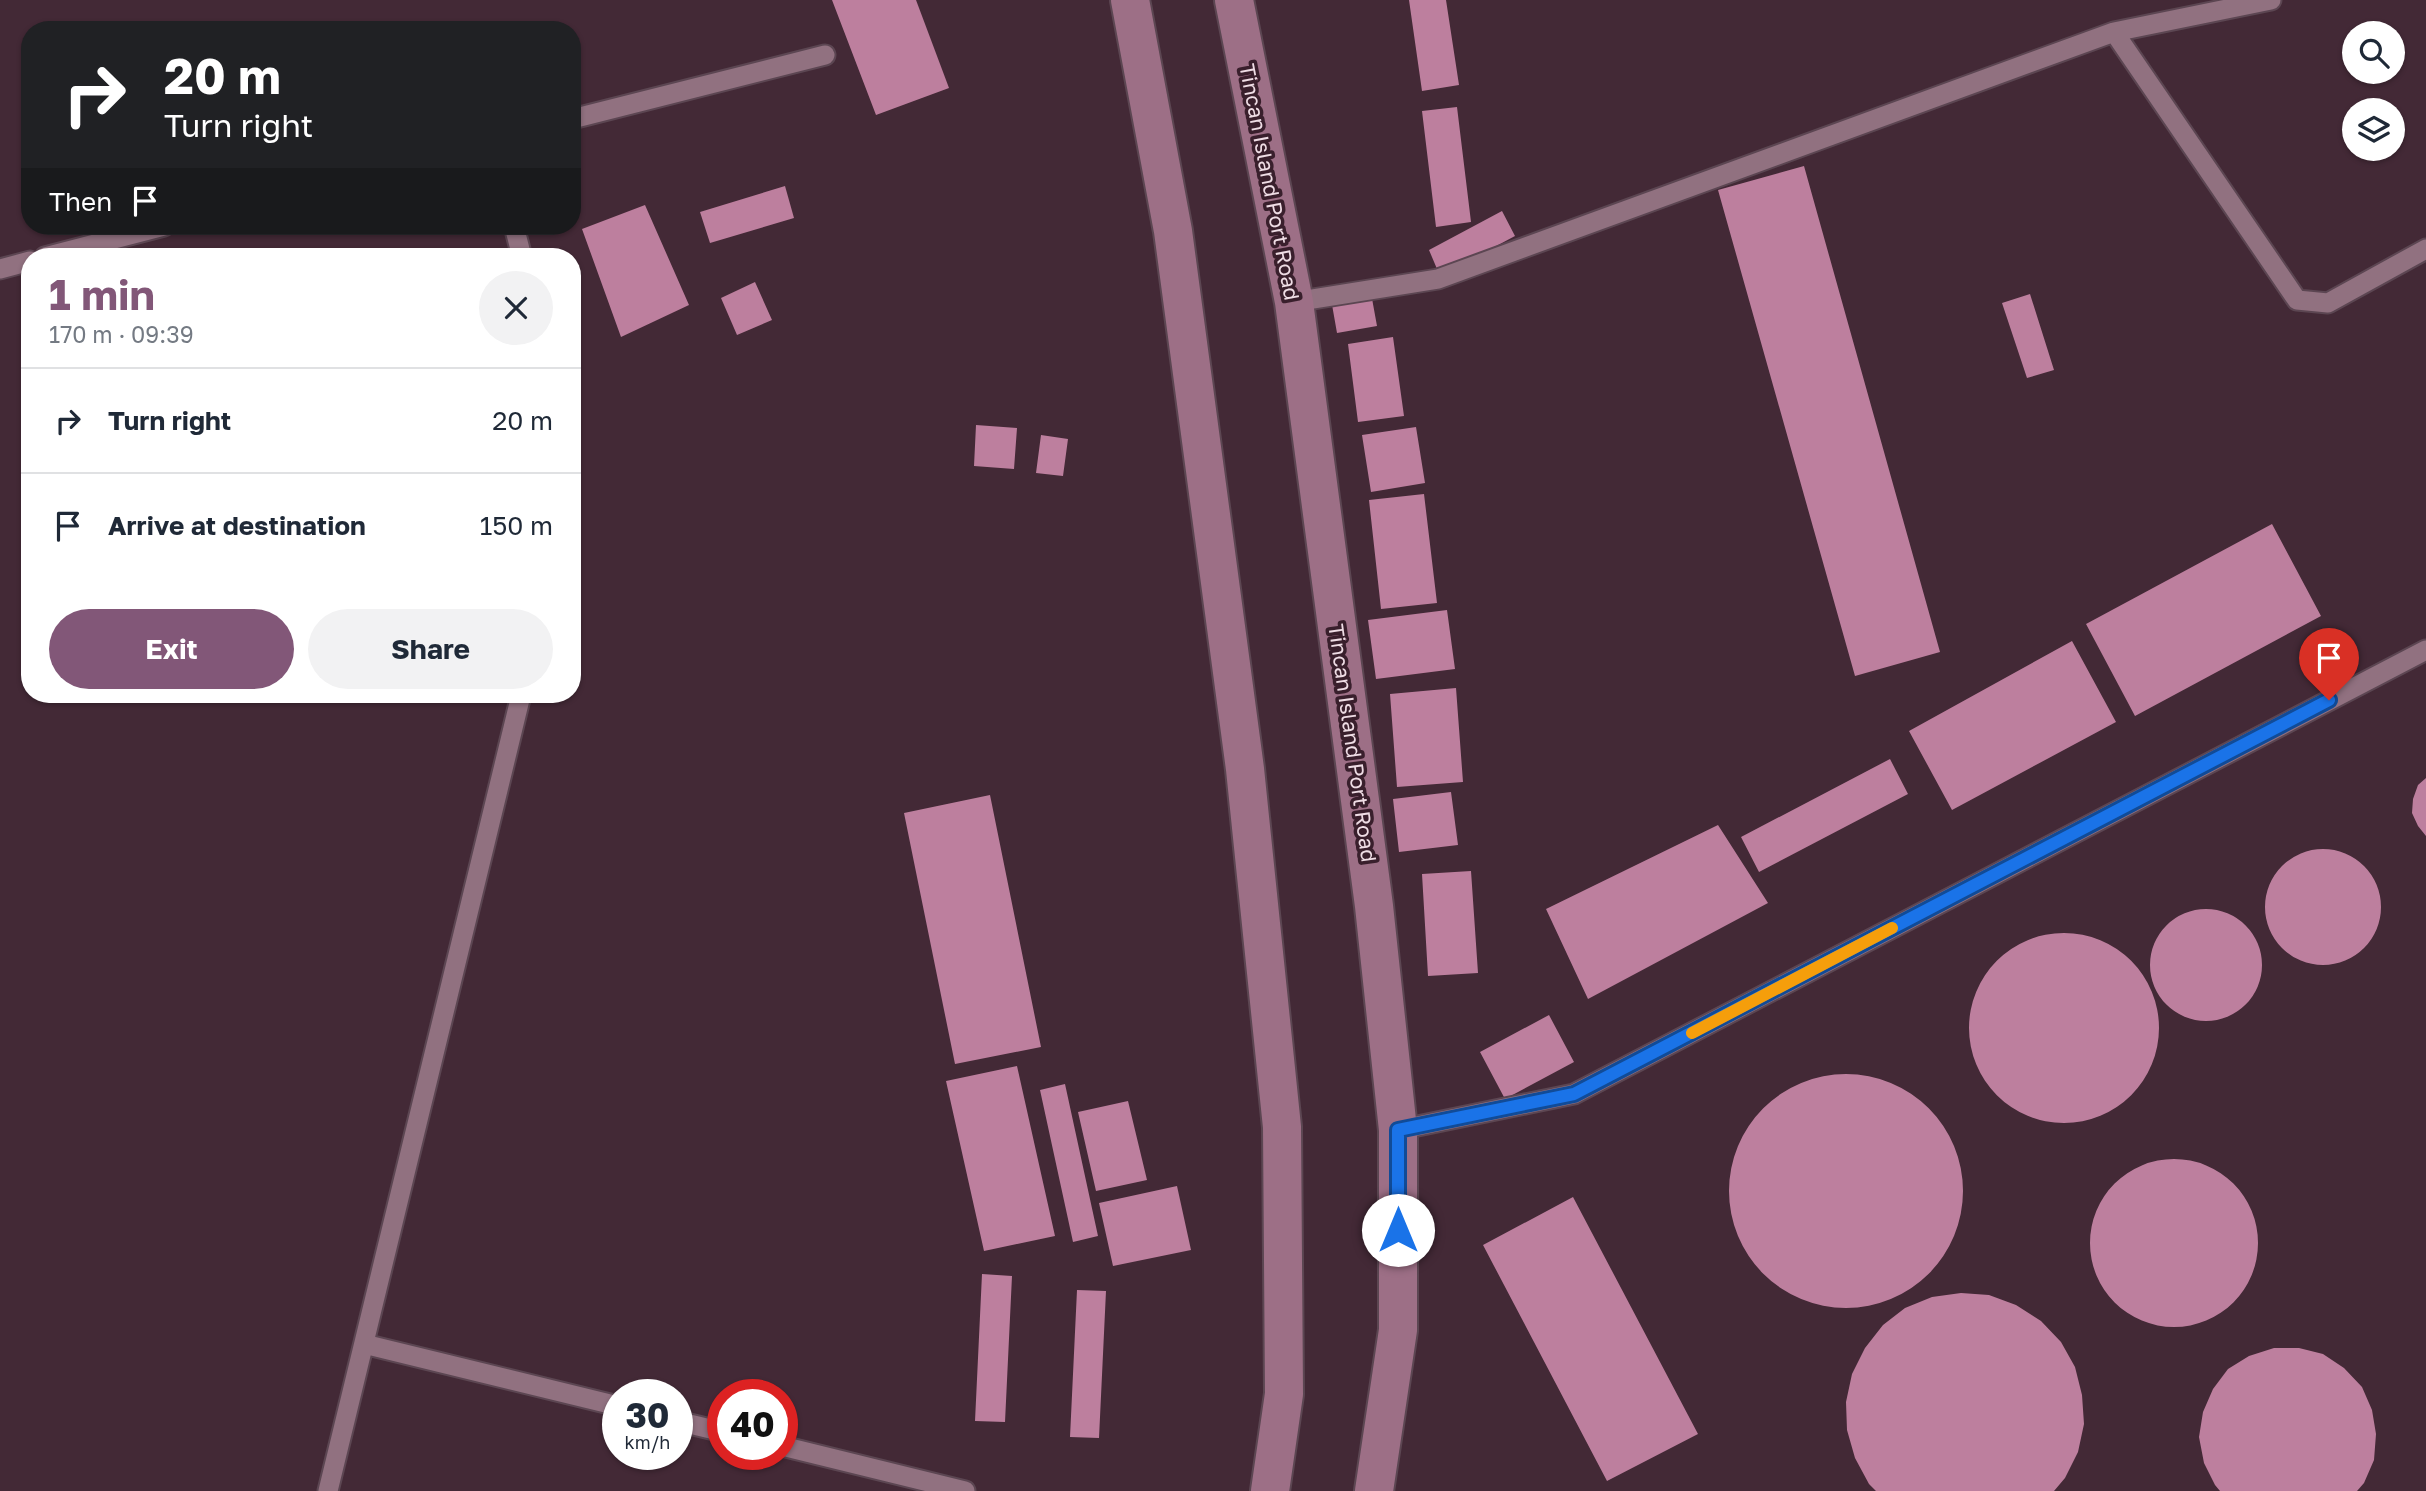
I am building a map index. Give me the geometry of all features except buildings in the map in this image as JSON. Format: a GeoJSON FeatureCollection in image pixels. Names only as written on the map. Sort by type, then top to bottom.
{"type":"FeatureCollection","features":[{"type":"Feature","properties":{"kind":"street"},"geometry":{"type":"LineString","coordinates":[[1130,0],[1175,245],[1245,769],[1282,1127],[1284,1394],[1270,1491]]}},
{"type":"Feature","properties":{"kind":"street","name":"Tincan Island Port Road"},"geometry":{"type":"LineString","coordinates":[[1234,0],[1294,302],[1374,906],[1398,1130],[1398,1330],[1374,1491]]}},
{"type":"Feature","properties":{"kind":"lane"},"geometry":{"type":"LineString","coordinates":[[1294,302],[1438,279],[2114,32],[2272,0]]}},
{"type":"Feature","properties":{"kind":"lane"},"geometry":{"type":"LineString","coordinates":[[2114,32],[2297,300],[2328,303],[2426,249]]}},
{"type":"Feature","properties":{"kind":"lane"},"geometry":{"type":"LineString","coordinates":[[581,117],[825,55]]}},
{"type":"Feature","properties":{"kind":"lane"},"geometry":{"type":"LineString","coordinates":[[80,248],[130,235]]}},
{"type":"Feature","properties":{"kind":"lane"},"geometry":{"type":"LineString","coordinates":[[0,269],[21,263]]}},
{"type":"Feature","properties":{"kind":"lane"},"geometry":{"type":"LineString","coordinates":[[1398,1130],[1574,1094],[2426,650]]}},
{"type":"Feature","properties":{"kind":"lane"},"geometry":{"type":"LineString","coordinates":[[328,1491],[519,703]]}},
{"type":"Feature","properties":{"kind":"lane"},"geometry":{"type":"LineString","coordinates":[[364,1344],[602,1402]]}},
{"type":"Feature","properties":{"kind":"lane"},"geometry":{"type":"LineString","coordinates":[[798,1450],[965,1491]]}},
{"type":"Feature","properties":{"kind":"slow traffic"},"geometry":{"type":"LineString","coordinates":[[1692,1033],[1892,928]]}},
{"type":"Feature","properties":{"kind":"route"},"geometry":{"type":"LineString","coordinates":[[1398,1230],[1398,1130],[1574,1094],[2329,700]]}}]}
